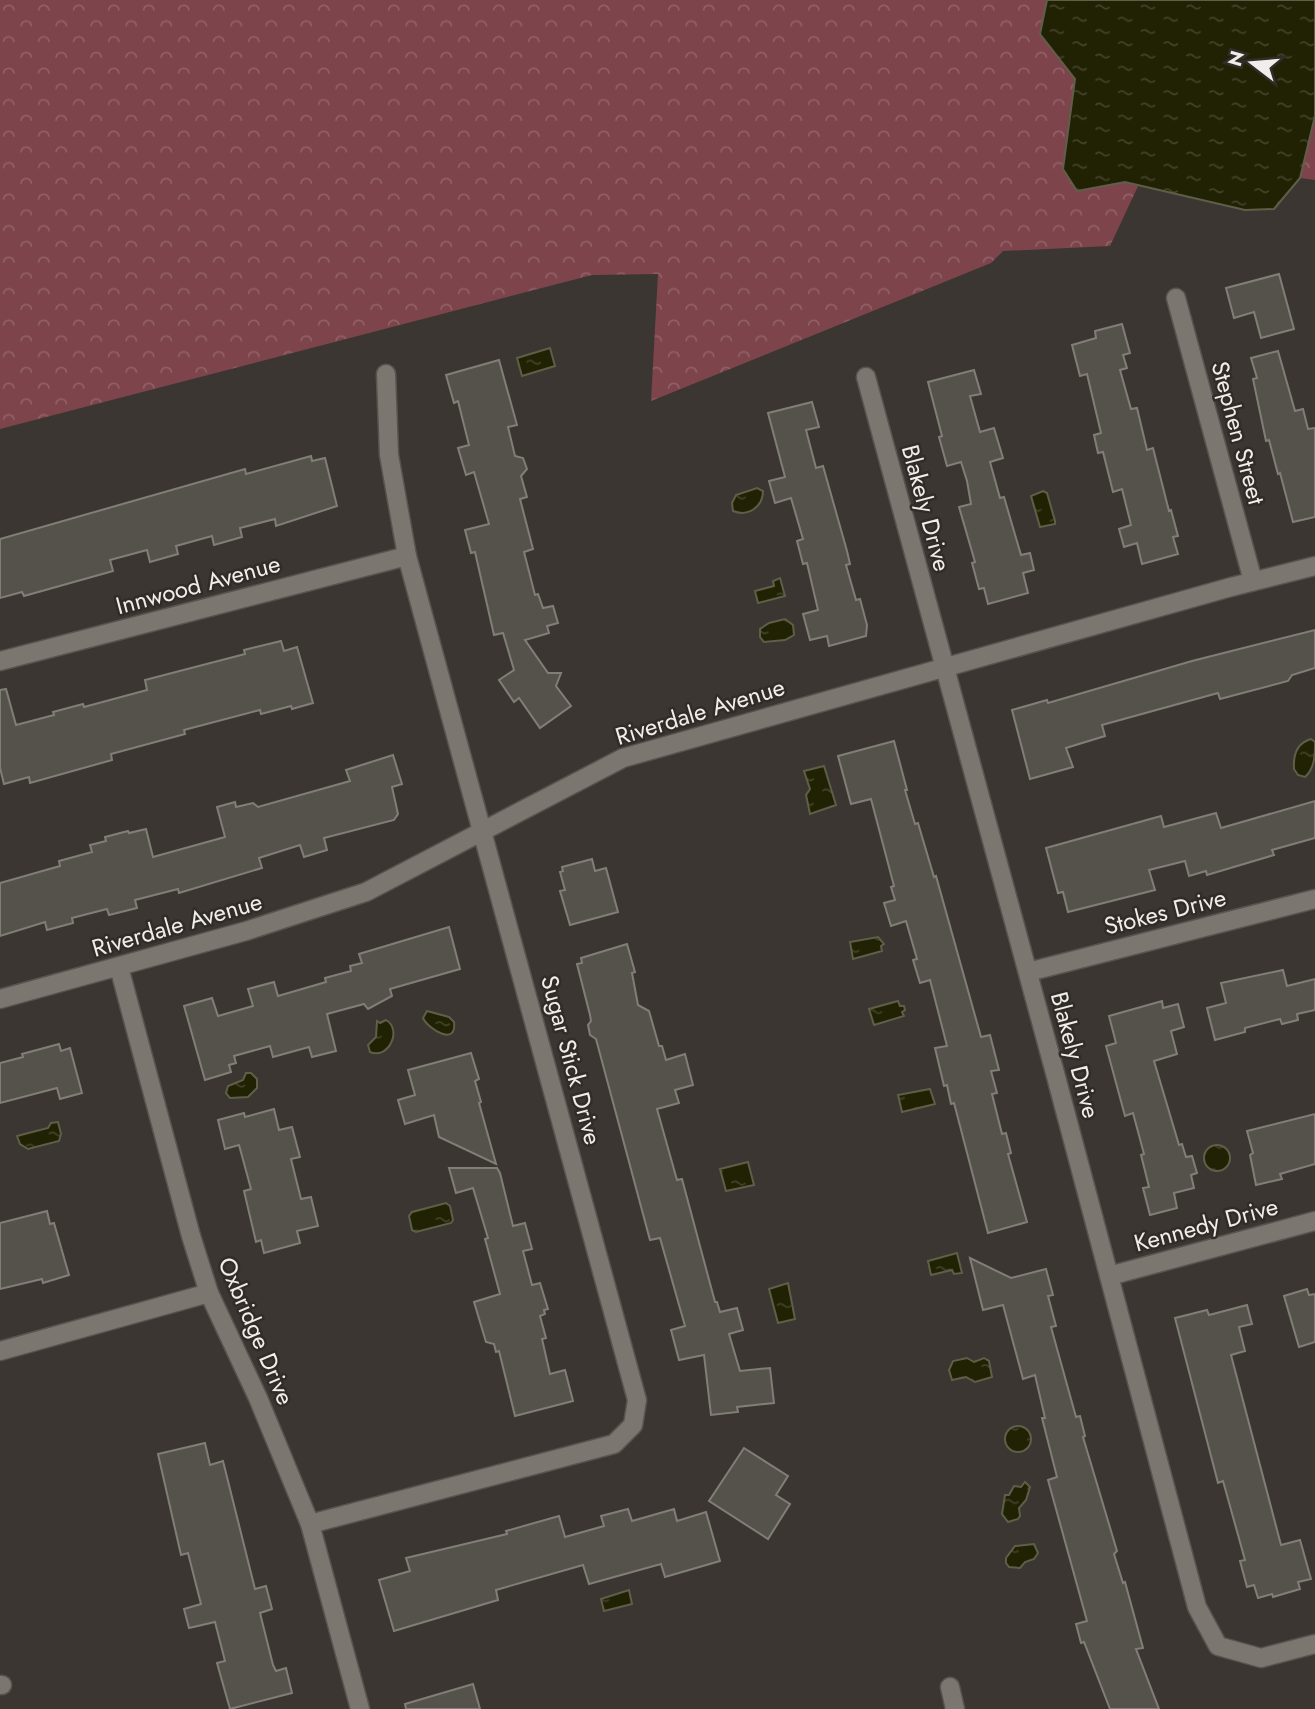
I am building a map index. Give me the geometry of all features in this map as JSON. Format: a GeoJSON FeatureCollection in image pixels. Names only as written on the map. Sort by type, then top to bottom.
{"type":"FeatureCollection","features":[{"type":"Feature","properties":{"kind":"street","name":"Stephen Street"},"geometry":{"type":"LineString","coordinates":[[1176,298],[1253,581]]}},
{"type":"Feature","properties":{"kind":"street","name":"Sugar Stick Drive"},"geometry":{"type":"LineString","coordinates":[[310,1524],[614,1444],[633,1425],[637,1400],[407,555],[389,455],[386,374]]}},
{"type":"Feature","properties":{"kind":"street","name":"Blakely Drive"},"geometry":{"type":"LineString","coordinates":[[866,377],[1197,1607],[1218,1646],[1261,1658],[1315,1644]]}},
{"type":"Feature","properties":{"kind":"street","name":"Innwood Avenue"},"geometry":{"type":"LineString","coordinates":[[0,661],[407,555]]}},
{"type":"Feature","properties":{"kind":"street","name":"Riverdale Avenue"},"geometry":{"type":"LineString","coordinates":[[0,999],[119,967],[366,892],[623,758],[1253,581],[1315,566]]}},
{"type":"Feature","properties":{"kind":"street","name":"Stokes Drive"},"geometry":{"type":"LineString","coordinates":[[1028,972],[1315,899]]}},
{"type":"Feature","properties":{"kind":"street","name":"Oxbridge Drive"},"geometry":{"type":"LineString","coordinates":[[119,967],[191,1236],[209,1293],[258,1398],[310,1524],[360,1709]]}},
{"type":"Feature","properties":{"kind":"street","name":"Kennedy Drive"},"geometry":{"type":"LineString","coordinates":[[1109,1276],[1315,1222]]}},
{"type":"Feature","properties":{"kind":"street"},"geometry":{"type":"LineString","coordinates":[[0,1351],[209,1293]]}},
{"type":"Feature","properties":{"kind":"street"},"geometry":{"type":"LineString","coordinates":[[950,1687],[955,1709]]}},
{"type":"Feature","properties":{"kind":"green space"},"geometry":{"type":"Polygon","coordinates":[[[0,0],[1047,0],[1040,34],[1075,79],[1064,169],[1077,191],[1124,182],[1139,184],[1110,246],[1003,251],[991,263],[651,401],[658,274],[592,275],[0,429],[0,0]]]}},
{"type":"Feature","properties":{"kind":"green space"},"geometry":{"type":"Polygon","coordinates":[[[1315,116],[1315,180],[1300,178],[1315,116]]]}},
{"type":"Feature","properties":{"kind":"water"},"geometry":{"type":"Polygon","coordinates":[[[1047,0],[1315,0],[1315,116],[1300,178],[1274,209],[1245,210],[1125,182],[1077,191],[1063,169],[1075,79],[1040,34],[1047,0]]]}},
{"type":"Feature","properties":{"kind":"water"},"geometry":{"type":"Polygon","coordinates":[[[550,348],[555,366],[522,376],[517,358],[550,348]]]}},
{"type":"Feature","properties":{"kind":"water"},"geometry":{"type":"Polygon","coordinates":[[[757,488],[763,491],[760,502],[754,509],[744,513],[733,511],[732,503],[736,495],[757,488]]]}},
{"type":"Feature","properties":{"kind":"water"},"geometry":{"type":"Polygon","coordinates":[[[1043,491],[1047,493],[1055,524],[1040,527],[1031,496],[1043,491]]]}},
{"type":"Feature","properties":{"kind":"water"},"geometry":{"type":"Polygon","coordinates":[[[780,578],[785,596],[758,603],[755,591],[774,586],[773,581],[780,578]]]}},
{"type":"Feature","properties":{"kind":"water"},"geometry":{"type":"Polygon","coordinates":[[[785,619],[793,625],[794,635],[785,640],[764,642],[760,637],[760,629],[769,623],[785,619]]]}},
{"type":"Feature","properties":{"kind":"water"},"geometry":{"type":"Polygon","coordinates":[[[1311,739],[1315,742],[1314,761],[1305,777],[1298,775],[1294,769],[1294,759],[1299,747],[1311,739]]]}},
{"type":"Feature","properties":{"kind":"water"},"geometry":{"type":"Polygon","coordinates":[[[824,766],[836,805],[810,814],[806,795],[810,789],[804,771],[824,766]]]}},
{"type":"Feature","properties":{"kind":"water"},"geometry":{"type":"Polygon","coordinates":[[[878,937],[884,944],[881,946],[882,951],[853,959],[850,942],[878,937]]]}},
{"type":"Feature","properties":{"kind":"water"},"geometry":{"type":"Polygon","coordinates":[[[898,1001],[900,1006],[904,1006],[904,1016],[874,1025],[869,1009],[898,1001]]]}},
{"type":"Feature","properties":{"kind":"water"},"geometry":{"type":"Polygon","coordinates":[[[427,1011],[449,1017],[454,1022],[451,1033],[442,1034],[430,1027],[423,1018],[427,1011]]]}},
{"type":"Feature","properties":{"kind":"water"},"geometry":{"type":"Polygon","coordinates":[[[386,1020],[393,1030],[391,1043],[382,1052],[370,1052],[368,1045],[376,1037],[377,1021],[380,1023],[386,1020]]]}},
{"type":"Feature","properties":{"kind":"water"},"geometry":{"type":"Polygon","coordinates":[[[246,1073],[251,1073],[257,1079],[257,1088],[248,1097],[230,1098],[226,1093],[228,1086],[243,1080],[246,1073]]]}},
{"type":"Feature","properties":{"kind":"water"},"geometry":{"type":"Polygon","coordinates":[[[930,1089],[935,1104],[902,1112],[898,1095],[930,1089]]]}},
{"type":"Feature","properties":{"kind":"water"},"geometry":{"type":"Polygon","coordinates":[[[58,1122],[61,1134],[59,1141],[28,1149],[20,1144],[17,1136],[48,1128],[51,1123],[58,1122]]]}},
{"type":"Feature","properties":{"kind":"water"},"geometry":{"type":"Polygon","coordinates":[[[1217,1145],[1226,1149],[1230,1158],[1226,1167],[1217,1171],[1208,1167],[1204,1158],[1208,1149],[1217,1145]]]}},
{"type":"Feature","properties":{"kind":"water"},"geometry":{"type":"Polygon","coordinates":[[[748,1162],[754,1185],[726,1191],[720,1169],[748,1162]]]}},
{"type":"Feature","properties":{"kind":"water"},"geometry":{"type":"Polygon","coordinates":[[[446,1203],[450,1206],[453,1220],[451,1223],[416,1232],[412,1230],[409,1216],[412,1212],[446,1203]]]}},
{"type":"Feature","properties":{"kind":"water"},"geometry":{"type":"Polygon","coordinates":[[[957,1253],[962,1273],[954,1274],[952,1270],[931,1275],[928,1261],[957,1253]]]}},
{"type":"Feature","properties":{"kind":"water"},"geometry":{"type":"Polygon","coordinates":[[[788,1283],[795,1319],[778,1323],[769,1289],[788,1283]]]}},
{"type":"Feature","properties":{"kind":"water"},"geometry":{"type":"Polygon","coordinates":[[[967,1358],[974,1362],[984,1358],[989,1361],[992,1377],[975,1382],[966,1377],[952,1380],[949,1370],[953,1361],[967,1358]]]}},
{"type":"Feature","properties":{"kind":"water"},"geometry":{"type":"Polygon","coordinates":[[[1018,1426],[1027,1430],[1031,1439],[1027,1448],[1018,1452],[1009,1448],[1005,1439],[1009,1430],[1018,1426]]]}},
{"type":"Feature","properties":{"kind":"water"},"geometry":{"type":"Polygon","coordinates":[[[1025,1482],[1030,1487],[1026,1500],[1019,1508],[1020,1516],[1008,1522],[1002,1514],[1005,1495],[1009,1495],[1014,1486],[1021,1487],[1025,1482]]]}},
{"type":"Feature","properties":{"kind":"water"},"geometry":{"type":"Polygon","coordinates":[[[1034,1544],[1038,1553],[1034,1559],[1025,1562],[1020,1568],[1009,1567],[1006,1558],[1015,1546],[1034,1544]]]}},
{"type":"Feature","properties":{"kind":"water"},"geometry":{"type":"Polygon","coordinates":[[[629,1590],[632,1604],[604,1611],[601,1599],[629,1590]]]}},
{"type":"Feature","properties":{"kind":"building"},"geometry":{"type":"Polygon","coordinates":[[[1279,274],[1294,329],[1261,338],[1254,312],[1234,318],[1226,288],[1279,274]]]}},
{"type":"Feature","properties":{"kind":"building"},"geometry":{"type":"Polygon","coordinates":[[[1122,324],[1130,353],[1123,355],[1127,368],[1120,370],[1131,409],[1137,408],[1147,450],[1153,448],[1178,536],[1173,537],[1178,554],[1142,564],[1137,543],[1124,547],[1119,529],[1131,525],[1122,489],[1113,492],[1103,452],[1098,453],[1094,435],[1101,433],[1087,374],[1080,376],[1072,345],[1096,338],[1095,331],[1122,324]]]}},
{"type":"Feature","properties":{"kind":"building"},"geometry":{"type":"Polygon","coordinates":[[[1278,351],[1295,411],[1303,409],[1308,429],[1315,428],[1315,517],[1293,522],[1269,440],[1266,441],[1253,379],[1257,378],[1251,358],[1278,351]]]}},
{"type":"Feature","properties":{"kind":"building"},"geometry":{"type":"Polygon","coordinates":[[[499,360],[517,425],[508,427],[515,456],[523,458],[527,469],[521,476],[527,497],[520,499],[533,549],[524,552],[535,595],[538,594],[543,608],[553,606],[558,623],[547,626],[549,633],[525,640],[548,673],[561,673],[556,686],[571,706],[540,728],[519,698],[514,702],[499,680],[514,670],[503,633],[494,635],[475,552],[471,553],[465,530],[489,524],[474,472],[466,475],[458,448],[469,445],[458,401],[454,403],[446,375],[499,360]]]}},
{"type":"Feature","properties":{"kind":"building"},"geometry":{"type":"Polygon","coordinates":[[[974,370],[981,394],[970,396],[980,432],[994,428],[1003,458],[990,462],[1000,498],[1004,497],[1021,555],[1030,553],[1034,570],[1023,573],[1028,593],[988,604],[984,588],[979,589],[972,563],[975,562],[959,507],[971,504],[967,481],[961,462],[947,466],[928,382],[974,370]]]}},
{"type":"Feature","properties":{"kind":"building"},"geometry":{"type":"Polygon","coordinates":[[[812,402],[819,427],[806,430],[816,468],[823,466],[847,551],[850,564],[846,565],[856,600],[860,599],[867,625],[866,636],[829,646],[827,636],[810,640],[803,614],[818,610],[807,563],[803,564],[797,541],[803,539],[791,498],[775,503],[769,481],[785,477],[768,413],[812,402]]]}},
{"type":"Feature","properties":{"kind":"building"},"geometry":{"type":"Polygon","coordinates":[[[311,456],[312,461],[325,458],[337,506],[276,526],[275,519],[240,528],[242,537],[214,545],[212,536],[176,546],[178,554],[150,562],[147,550],[110,560],[113,571],[24,596],[22,592],[0,598],[0,539],[245,469],[246,474],[311,456]]]}},
{"type":"Feature","properties":{"kind":"building"},"geometry":{"type":"Polygon","coordinates":[[[1315,630],[1315,668],[1292,675],[1288,681],[1220,699],[1218,693],[1102,725],[1105,736],[1066,748],[1073,767],[1030,779],[1012,710],[1047,700],[1048,703],[1192,661],[1315,630]]]}},
{"type":"Feature","properties":{"kind":"building"},"geometry":{"type":"Polygon","coordinates":[[[281,641],[284,651],[297,647],[313,703],[261,714],[260,710],[184,730],[185,734],[111,754],[112,760],[30,783],[29,777],[4,784],[0,768],[0,690],[6,689],[16,725],[54,715],[53,712],[83,704],[84,707],[147,690],[145,680],[245,654],[244,650],[281,641]]]}},
{"type":"Feature","properties":{"kind":"building"},"geometry":{"type":"Polygon","coordinates":[[[894,741],[905,790],[934,877],[936,876],[981,1037],[990,1035],[999,1070],[991,1071],[997,1093],[992,1094],[1002,1134],[1006,1133],[1011,1153],[1008,1154],[1027,1222],[988,1233],[954,1103],[951,1104],[947,1085],[944,1086],[935,1048],[947,1046],[930,980],[920,983],[913,960],[917,959],[906,921],[891,926],[884,903],[895,900],[891,887],[894,886],[871,799],[851,804],[838,756],[894,741]]]}},
{"type":"Feature","properties":{"kind":"building"},"geometry":{"type":"Polygon","coordinates":[[[393,755],[402,784],[392,787],[398,814],[394,820],[324,838],[327,850],[304,857],[300,845],[259,858],[262,868],[179,893],[178,889],[135,900],[137,908],[109,915],[107,909],[72,918],[73,923],[47,930],[45,922],[0,936],[0,883],[60,866],[59,861],[92,852],[90,845],[106,841],[105,837],[128,831],[146,829],[153,857],[225,837],[217,807],[235,802],[236,807],[253,803],[258,807],[350,781],[346,770],[393,755]]]}},
{"type":"Feature","properties":{"kind":"building"},"geometry":{"type":"Polygon","coordinates":[[[1315,801],[1315,838],[1272,850],[1274,855],[1207,875],[1206,871],[1189,876],[1185,861],[1149,870],[1155,890],[1068,912],[1063,892],[1058,893],[1046,848],[1161,816],[1164,827],[1216,813],[1221,828],[1315,801]]]}},
{"type":"Feature","properties":{"kind":"building"},"geometry":{"type":"Polygon","coordinates":[[[592,859],[595,871],[606,868],[618,912],[570,925],[560,891],[565,890],[560,872],[563,871],[562,867],[592,859]]]}},
{"type":"Feature","properties":{"kind":"building"},"geometry":{"type":"Polygon","coordinates":[[[449,927],[460,969],[390,989],[392,996],[368,1009],[364,1004],[327,1014],[336,1051],[312,1057],[309,1047],[273,1057],[270,1046],[234,1056],[236,1063],[229,1065],[231,1072],[205,1080],[184,1006],[212,998],[218,1016],[253,1006],[248,989],[274,982],[278,996],[326,982],[325,978],[351,971],[350,966],[362,963],[359,954],[449,927]]]}},
{"type":"Feature","properties":{"kind":"building"},"geometry":{"type":"Polygon","coordinates":[[[627,944],[635,972],[632,973],[638,1005],[649,1011],[666,1060],[685,1054],[693,1085],[675,1090],[679,1103],[657,1109],[677,1180],[682,1179],[715,1302],[720,1312],[737,1308],[743,1330],[729,1334],[740,1371],[770,1368],[774,1403],[737,1407],[738,1412],[711,1415],[704,1355],[679,1360],[671,1330],[685,1326],[660,1238],[650,1240],[596,1039],[590,1035],[590,1015],[577,964],[582,963],[581,958],[627,944]]]}},
{"type":"Feature","properties":{"kind":"building"},"geometry":{"type":"Polygon","coordinates":[[[1283,970],[1287,986],[1315,979],[1315,1010],[1297,1014],[1298,1020],[1282,1024],[1280,1019],[1245,1028],[1245,1032],[1215,1040],[1207,1008],[1226,1003],[1221,983],[1283,970]]]}},
{"type":"Feature","properties":{"kind":"building"},"geometry":{"type":"Polygon","coordinates":[[[1162,1001],[1163,1008],[1178,1004],[1184,1027],[1171,1031],[1177,1054],[1154,1061],[1179,1145],[1182,1144],[1186,1157],[1192,1156],[1197,1173],[1191,1175],[1194,1188],[1174,1193],[1177,1208],[1150,1215],[1143,1188],[1149,1187],[1141,1155],[1144,1154],[1133,1113],[1125,1116],[1106,1046],[1116,1043],[1109,1016],[1162,1001]]]}},
{"type":"Feature","properties":{"kind":"building"},"geometry":{"type":"Polygon","coordinates":[[[59,1044],[61,1051],[70,1048],[82,1093],[60,1099],[57,1088],[0,1103],[0,1063],[59,1044]]]}},
{"type":"Feature","properties":{"kind":"building"},"geometry":{"type":"Polygon","coordinates":[[[471,1053],[479,1079],[475,1081],[481,1102],[479,1103],[496,1164],[439,1137],[434,1115],[405,1124],[398,1100],[415,1095],[408,1070],[471,1053]]]}},
{"type":"Feature","properties":{"kind":"building"},"geometry":{"type":"Polygon","coordinates":[[[274,1109],[279,1130],[292,1127],[300,1157],[291,1159],[301,1199],[311,1197],[318,1226],[297,1231],[300,1243],[264,1253],[261,1240],[256,1242],[244,1191],[251,1189],[239,1145],[225,1149],[218,1120],[244,1113],[245,1117],[274,1109]]]}},
{"type":"Feature","properties":{"kind":"building"},"geometry":{"type":"Polygon","coordinates":[[[1315,1114],[1315,1164],[1280,1174],[1282,1179],[1256,1185],[1250,1155],[1253,1153],[1247,1131],[1315,1114]]]}},
{"type":"Feature","properties":{"kind":"building"},"geometry":{"type":"Polygon","coordinates":[[[449,1168],[497,1168],[500,1173],[513,1226],[525,1223],[532,1249],[523,1251],[532,1285],[540,1283],[548,1309],[540,1316],[546,1338],[542,1339],[550,1374],[565,1370],[573,1401],[515,1416],[499,1351],[496,1352],[494,1344],[486,1342],[474,1302],[500,1294],[485,1239],[488,1238],[473,1188],[456,1193],[449,1168]]]}},
{"type":"Feature","properties":{"kind":"building"},"geometry":{"type":"Polygon","coordinates":[[[47,1211],[50,1224],[54,1223],[69,1275],[43,1283],[42,1279],[0,1289],[0,1223],[47,1211]]]}},
{"type":"Feature","properties":{"kind":"building"},"geometry":{"type":"Polygon","coordinates":[[[970,1258],[1011,1278],[1046,1269],[1053,1295],[1048,1296],[1056,1326],[1051,1327],[1076,1417],[1080,1416],[1085,1436],[1083,1437],[1117,1551],[1114,1554],[1123,1583],[1125,1582],[1143,1648],[1136,1649],[1159,1709],[1110,1709],[1084,1642],[1081,1643],[1076,1624],[1087,1621],[1048,1480],[1057,1477],[1042,1418],[1045,1418],[1035,1375],[1023,1379],[1003,1305],[983,1310],[970,1258]]]}},
{"type":"Feature","properties":{"kind":"building"},"geometry":{"type":"Polygon","coordinates":[[[1307,1289],[1309,1295],[1315,1294],[1315,1342],[1299,1347],[1284,1296],[1307,1289]]]}},
{"type":"Feature","properties":{"kind":"building"},"geometry":{"type":"Polygon","coordinates":[[[1247,1305],[1252,1324],[1239,1327],[1245,1351],[1231,1355],[1281,1545],[1300,1540],[1311,1579],[1298,1582],[1300,1589],[1273,1597],[1272,1594],[1258,1598],[1254,1585],[1247,1587],[1240,1561],[1245,1560],[1223,1481],[1218,1483],[1175,1318],[1207,1310],[1209,1315],[1247,1305]]]}},
{"type":"Feature","properties":{"kind":"building"},"geometry":{"type":"Polygon","coordinates":[[[205,1443],[210,1465],[223,1461],[255,1589],[266,1586],[272,1609],[260,1613],[273,1665],[276,1671],[286,1668],[292,1693],[230,1709],[217,1663],[225,1661],[215,1622],[189,1628],[184,1609],[201,1604],[188,1553],[181,1555],[158,1454],[205,1443]]]}},
{"type":"Feature","properties":{"kind":"building"},"geometry":{"type":"Polygon","coordinates":[[[744,1448],[788,1476],[776,1495],[790,1504],[768,1539],[709,1501],[744,1448]]]}},
{"type":"Feature","properties":{"kind":"building"},"geometry":{"type":"Polygon","coordinates":[[[628,1509],[632,1521],[674,1509],[677,1521],[706,1512],[720,1561],[665,1577],[661,1564],[589,1584],[583,1565],[496,1590],[498,1600],[394,1631],[379,1580],[410,1571],[406,1558],[507,1534],[506,1531],[559,1516],[565,1537],[604,1526],[601,1516],[628,1509]]]}},
{"type":"Feature","properties":{"kind":"building"},"geometry":{"type":"Polygon","coordinates":[[[473,1684],[480,1709],[406,1709],[405,1704],[473,1684]]]}}]}
